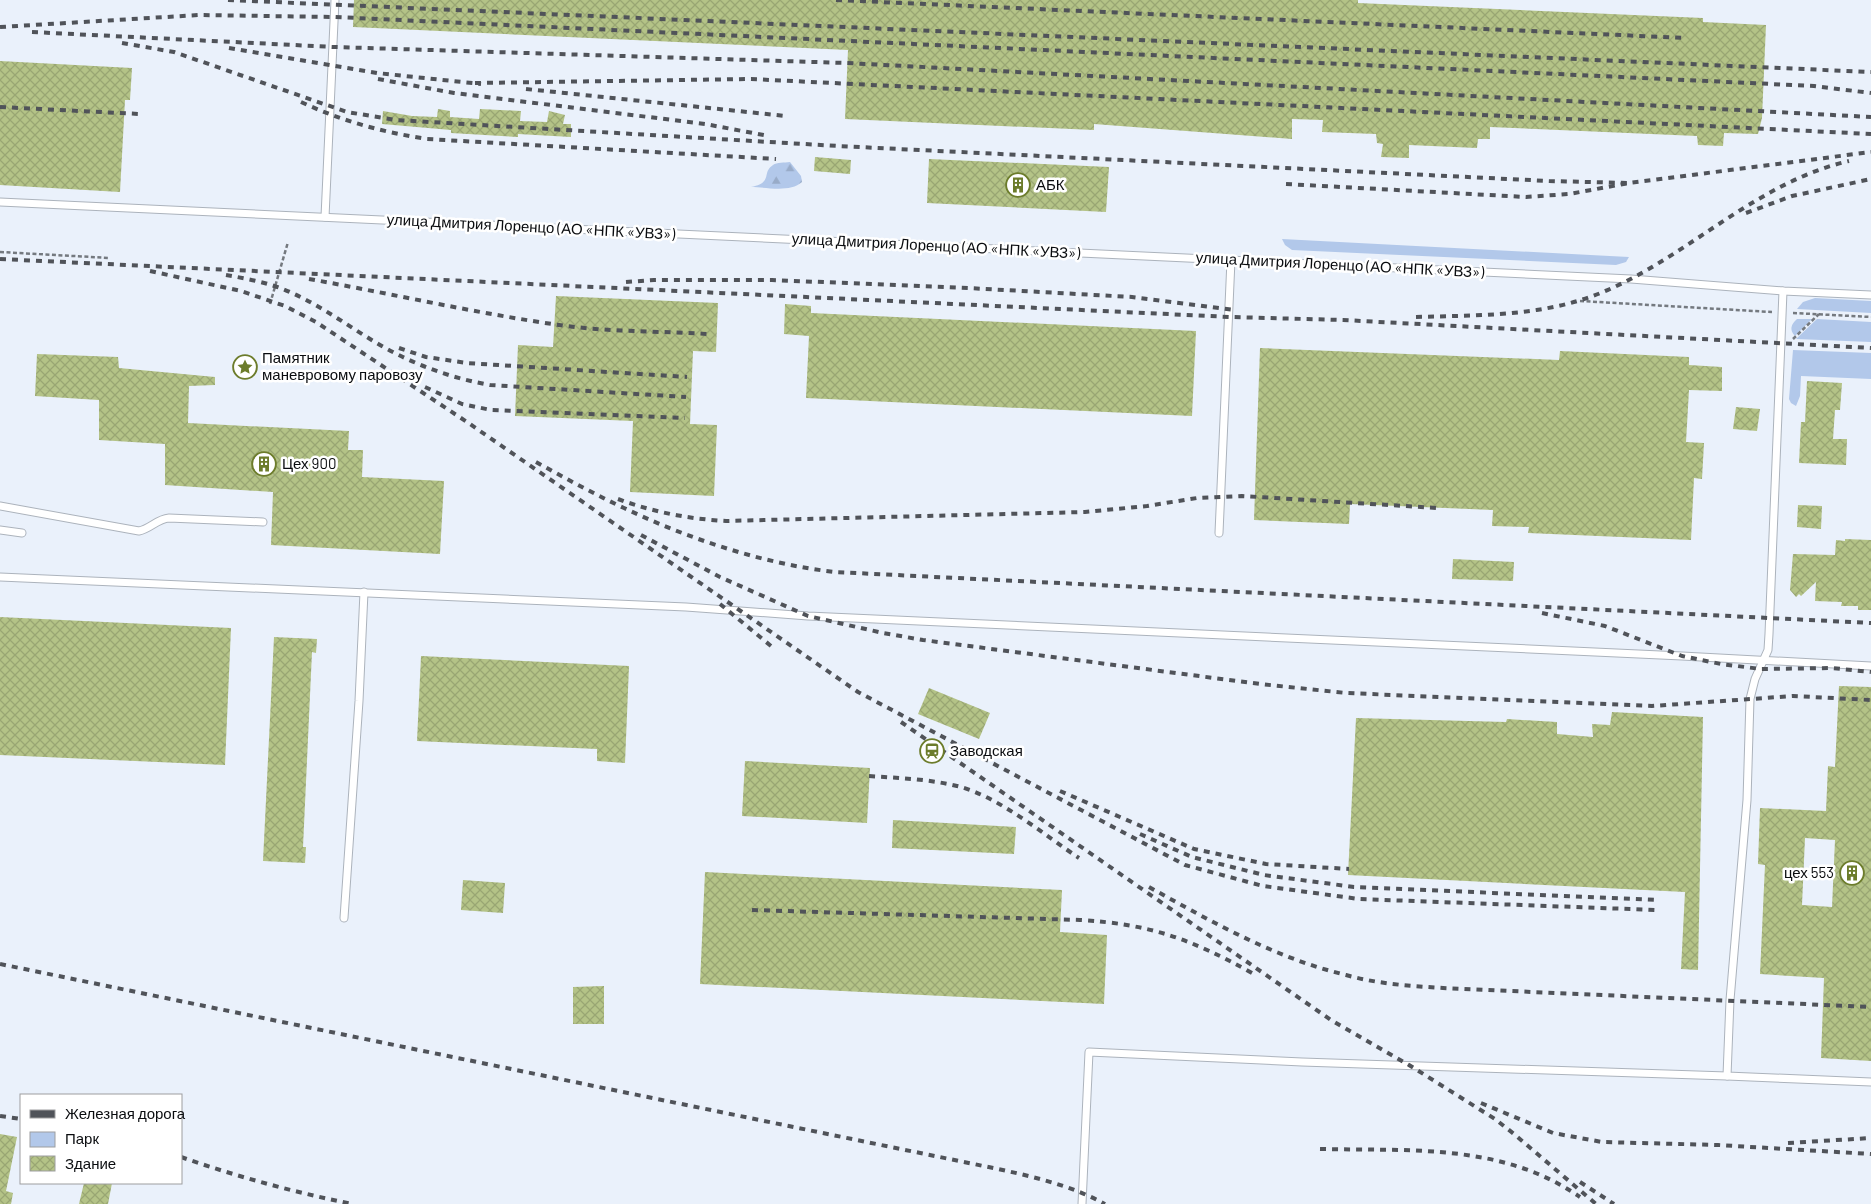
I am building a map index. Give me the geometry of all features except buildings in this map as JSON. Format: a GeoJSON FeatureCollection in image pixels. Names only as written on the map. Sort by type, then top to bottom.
{"type":"FeatureCollection","features":[{"type":"Feature","properties":{"kind":"lane"},"geometry":{"type":"LineString","coordinates":[[326,217],[335,0]]}},
{"type":"Feature","properties":{"kind":"lane","name":"улица Дмитрия Лоренцо (АО «НПК «УВЗ»)"},"geometry":{"type":"LineString","coordinates":[[0,202],[1630,279],[1784,291],[1871,295]]}},
{"type":"Feature","properties":{"kind":"lane"},"geometry":{"type":"LineString","coordinates":[[1219,533],[1231,260]]}},
{"type":"Feature","properties":{"kind":"lane"},"geometry":{"type":"LineString","coordinates":[[1727,1076],[1730,1000],[1747,800],[1750,699],[1768,650],[1784,291]]}},
{"type":"Feature","properties":{"kind":"lane"},"geometry":{"type":"LineString","coordinates":[[0,506],[139,531],[148,528],[162,519],[169,518],[263,522]]}},
{"type":"Feature","properties":{"kind":"lane"},"geometry":{"type":"LineString","coordinates":[[0,530],[22,533]]}},
{"type":"Feature","properties":{"kind":"lane"},"geometry":{"type":"LineString","coordinates":[[0,577],[686,607],[808,616],[1871,666]]}},
{"type":"Feature","properties":{"kind":"lane"},"geometry":{"type":"LineString","coordinates":[[344,918],[364,592]]}},
{"type":"Feature","properties":{"kind":"lane"},"geometry":{"type":"LineString","coordinates":[[1082,1204],[1089,1052],[1871,1082]]}},
{"type":"Feature","properties":{"kind":"path"},"geometry":{"type":"LineString","coordinates":[[270,304],[288,242]]}},
{"type":"Feature","properties":{"kind":"path"},"geometry":{"type":"LineString","coordinates":[[0,252],[110,258]]}},
{"type":"Feature","properties":{"kind":"path"},"geometry":{"type":"LineString","coordinates":[[1580,301],[1871,317]]}},
{"type":"Feature","properties":{"kind":"path"},"geometry":{"type":"LineString","coordinates":[[1793,339],[1819,314]]}},
{"type":"Feature","properties":{"kind":"green space"},"geometry":{"type":"Polygon","coordinates":[[[790,162],[801,176],[802,182],[791,187],[778,189],[751,187],[765,180],[768,171],[773,165],[790,162]]]}},
{"type":"Feature","properties":{"kind":"green space"},"geometry":{"type":"Polygon","coordinates":[[[1282,239],[1629,257],[1626,262],[1616,265],[1292,250],[1285,245],[1282,239]]]}},
{"type":"Feature","properties":{"kind":"green space"},"geometry":{"type":"Polygon","coordinates":[[[1815,298],[1871,301],[1871,313],[1797,309],[1803,302],[1815,298]]]}},
{"type":"Feature","properties":{"kind":"green space"},"geometry":{"type":"Polygon","coordinates":[[[1797,319],[1812,319],[1795,336],[1792,332],[1792,327],[1797,319]]]}},
{"type":"Feature","properties":{"kind":"green space"},"geometry":{"type":"Polygon","coordinates":[[[1817,319],[1871,322],[1871,342],[1796,339],[1817,319]]]}},
{"type":"Feature","properties":{"kind":"green space"},"geometry":{"type":"Polygon","coordinates":[[[1793,350],[1871,353],[1871,379],[1801,376],[1800,396],[1796,406],[1789,399],[1793,350]]]}},
{"type":"Feature","properties":{"kind":"railway"},"geometry":{"type":"LineString","coordinates":[[228,0],[1871,72]]}},
{"type":"Feature","properties":{"kind":"railway"},"geometry":{"type":"LineString","coordinates":[[836,0],[1686,38]]}},
{"type":"Feature","properties":{"kind":"railway"},"geometry":{"type":"LineString","coordinates":[[0,27],[199,15],[335,17],[1814,86],[1871,93]]}},
{"type":"Feature","properties":{"kind":"railway"},"geometry":{"type":"LineString","coordinates":[[32,32],[334,47],[847,63],[1871,117]]}},
{"type":"Feature","properties":{"kind":"railway"},"geometry":{"type":"LineString","coordinates":[[122,43],[174,52],[347,112],[396,120],[838,146],[1549,181],[1629,183]]}},
{"type":"Feature","properties":{"kind":"railway"},"geometry":{"type":"LineString","coordinates":[[229,48],[377,73],[481,84]]}},
{"type":"Feature","properties":{"kind":"railway"},"geometry":{"type":"LineString","coordinates":[[378,79],[454,93],[705,124],[769,136]]}},
{"type":"Feature","properties":{"kind":"railway"},"geometry":{"type":"LineString","coordinates":[[475,83],[751,79],[1871,134]]}},
{"type":"Feature","properties":{"kind":"railway"},"geometry":{"type":"LineString","coordinates":[[526,89],[786,116]]}},
{"type":"Feature","properties":{"kind":"railway"},"geometry":{"type":"LineString","coordinates":[[301,102],[362,125],[427,139],[776,159]]}},
{"type":"Feature","properties":{"kind":"railway"},"geometry":{"type":"LineString","coordinates":[[0,107],[140,114]]}},
{"type":"Feature","properties":{"kind":"railway"},"geometry":{"type":"LineString","coordinates":[[1286,184],[1526,197],[1569,194],[1629,183],[1871,152]]}},
{"type":"Feature","properties":{"kind":"railway"},"geometry":{"type":"LineString","coordinates":[[1416,317],[1514,313],[1539,310],[1587,298],[1640,274],[1755,201],[1785,185],[1816,171],[1849,161]]}},
{"type":"Feature","properties":{"kind":"railway"},"geometry":{"type":"LineString","coordinates":[[1746,213],[1792,196],[1871,179]]}},
{"type":"Feature","properties":{"kind":"railway"},"geometry":{"type":"LineString","coordinates":[[0,259],[1230,317],[1343,320],[1871,348]]}},
{"type":"Feature","properties":{"kind":"railway"},"geometry":{"type":"LineString","coordinates":[[150,271],[241,291],[285,306],[316,322],[467,422],[858,692],[1185,865],[1263,886],[1359,899],[1656,910]]}},
{"type":"Feature","properties":{"kind":"railway"},"geometry":{"type":"LineString","coordinates":[[226,275],[268,284],[292,293],[393,352],[420,365],[461,379],[490,385],[686,397]]}},
{"type":"Feature","properties":{"kind":"railway"},"geometry":{"type":"LineString","coordinates":[[309,279],[559,325],[614,330],[707,334]]}},
{"type":"Feature","properties":{"kind":"railway"},"geometry":{"type":"LineString","coordinates":[[626,282],[654,280],[772,280],[968,288],[1132,297],[1235,310]]}},
{"type":"Feature","properties":{"kind":"railway"},"geometry":{"type":"LineString","coordinates":[[399,348],[426,357],[467,363],[687,377]]}},
{"type":"Feature","properties":{"kind":"railway"},"geometry":{"type":"LineString","coordinates":[[425,387],[462,404],[491,410],[685,418]]}},
{"type":"Feature","properties":{"kind":"railway"},"geometry":{"type":"LineString","coordinates":[[536,462],[624,508],[701,540],[781,563],[835,572],[1871,623]]}},
{"type":"Feature","properties":{"kind":"railway"},"geometry":{"type":"LineString","coordinates":[[618,499],[644,508],[671,514],[698,519],[726,521],[1085,512],[1147,506],[1197,498],[1242,496],[1437,508]]}},
{"type":"Feature","properties":{"kind":"railway"},"geometry":{"type":"LineString","coordinates":[[641,535],[720,577],[808,616],[923,640],[1260,684],[1346,693],[1652,706],[1793,696],[1871,700]]}},
{"type":"Feature","properties":{"kind":"railway"},"geometry":{"type":"LineString","coordinates":[[720,604],[771,646]]}},
{"type":"Feature","properties":{"kind":"railway"},"geometry":{"type":"LineString","coordinates":[[1542,613],[1605,626],[1682,656],[1721,664],[1761,669],[1832,668],[1871,672]]}},
{"type":"Feature","properties":{"kind":"railway"},"geometry":{"type":"LineString","coordinates":[[901,722],[1331,1020],[1409,1065],[1495,1119],[1596,1204]]}},
{"type":"Feature","properties":{"kind":"railway"},"geometry":{"type":"LineString","coordinates":[[869,776],[935,782],[973,791],[1020,817],[1079,858]]}},
{"type":"Feature","properties":{"kind":"railway"},"geometry":{"type":"LineString","coordinates":[[1060,791],[1194,849],[1266,864],[1349,869]]}},
{"type":"Feature","properties":{"kind":"railway"},"geometry":{"type":"LineString","coordinates":[[1140,834],[1192,857],[1264,875],[1354,887],[1659,900]]}},
{"type":"Feature","properties":{"kind":"railway"},"geometry":{"type":"LineString","coordinates":[[1149,887],[1220,926],[1269,949],[1320,968],[1382,983],[1443,988],[1871,1007]]}},
{"type":"Feature","properties":{"kind":"railway"},"geometry":{"type":"LineString","coordinates":[[752,910],[1105,922],[1128,925],[1169,935],[1209,951],[1252,973]]}},
{"type":"Feature","properties":{"kind":"railway"},"geometry":{"type":"LineString","coordinates":[[0,964],[998,1169],[1066,1187],[1105,1204]]}},
{"type":"Feature","properties":{"kind":"railway"},"geometry":{"type":"LineString","coordinates":[[1481,1103],[1553,1133],[1602,1142],[1718,1145],[1871,1154]]}},
{"type":"Feature","properties":{"kind":"railway"},"geometry":{"type":"LineString","coordinates":[[0,1116],[20,1119]]}},
{"type":"Feature","properties":{"kind":"railway"},"geometry":{"type":"LineString","coordinates":[[1788,1143],[1871,1138]]}},
{"type":"Feature","properties":{"kind":"railway"},"geometry":{"type":"LineString","coordinates":[[1320,1149],[1422,1151],[1487,1159],[1519,1167],[1550,1180],[1580,1197]]}},
{"type":"Feature","properties":{"kind":"railway"},"geometry":{"type":"LineString","coordinates":[[182,1157],[266,1184],[352,1204]]}},
{"type":"Feature","properties":{"kind":"railway"},"geometry":{"type":"LineString","coordinates":[[1580,1182],[1614,1204]]}},
{"type":"Feature","properties":{"kind":"place","name":"АБК"},"geometry":{"type":"Point","coordinates":[1018,185]}},
{"type":"Feature","properties":{"kind":"place","name":"Памятник маневровому паровозу"},"geometry":{"type":"Point","coordinates":[245,367]}},
{"type":"Feature","properties":{"kind":"place","name":"Цех 900"},"geometry":{"type":"Point","coordinates":[264,464]}},
{"type":"Feature","properties":{"kind":"place","name":"Заводская"},"geometry":{"type":"Point","coordinates":[932,751]}},
{"type":"Feature","properties":{"kind":"place","name":"цех 553"},"geometry":{"type":"Point","coordinates":[1852,873]}}]}
